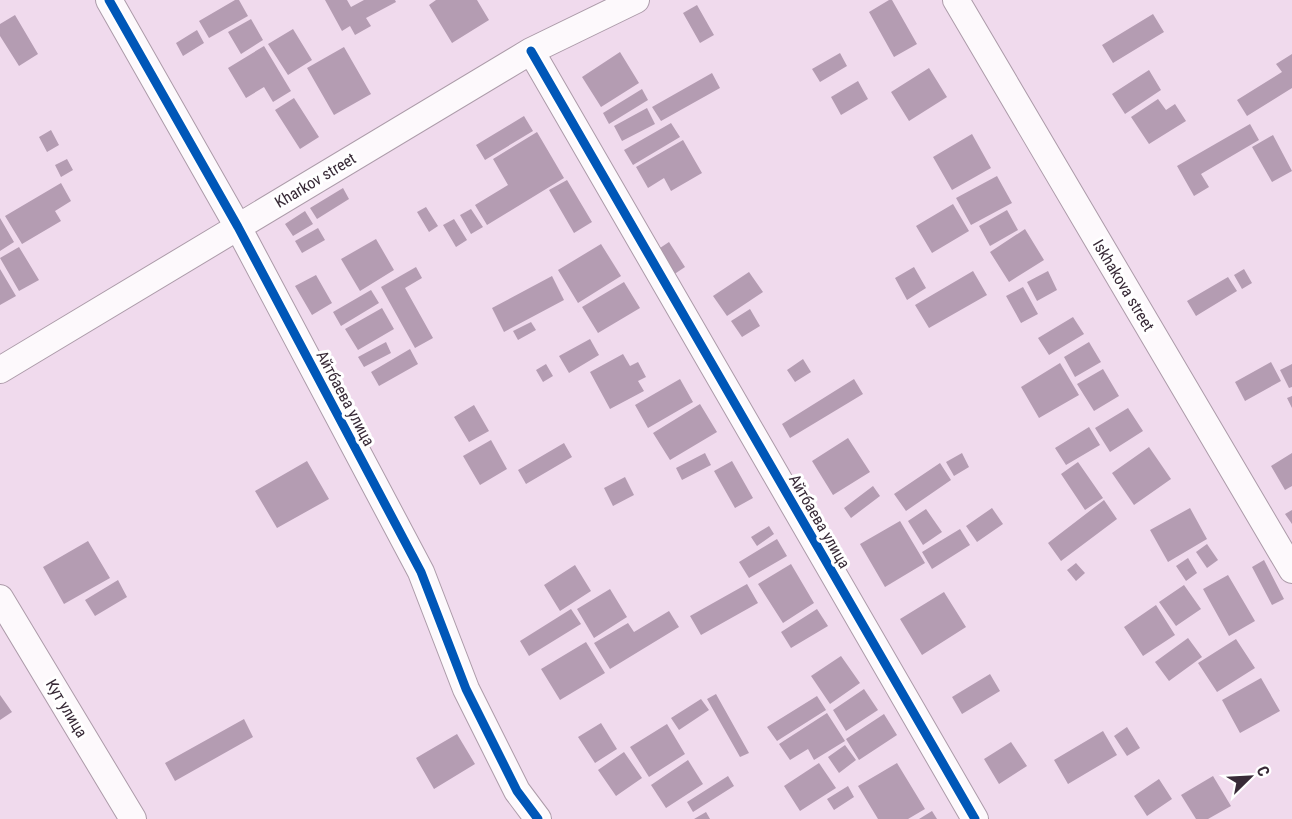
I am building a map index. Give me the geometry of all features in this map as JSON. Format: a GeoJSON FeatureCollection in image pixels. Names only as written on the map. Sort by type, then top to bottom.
{"type":"FeatureCollection","features":[{"type":"Feature","properties":{"kind":"street","name":"Айтбаева улица"},"geometry":{"type":"LineString","coordinates":[[109,0],[238,227],[421,572],[466,689],[517,790],[538,819]]}},
{"type":"Feature","properties":{"kind":"street","name":"Kharkov street"},"geometry":{"type":"LineString","coordinates":[[0,370],[531,51],[636,0]]}},
{"type":"Feature","properties":{"kind":"street","name":"Iskhakova street"},"geometry":{"type":"LineString","coordinates":[[956,0],[1292,570]]}},
{"type":"Feature","properties":{"kind":"street","name":"Айтбаева улица"},"geometry":{"type":"LineString","coordinates":[[531,51],[975,819]]}},
{"type":"Feature","properties":{"kind":"street","name":"Кут улица"},"geometry":{"type":"LineString","coordinates":[[0,598],[133,819]]}},
{"type":"Feature","properties":{"kind":"building"},"geometry":{"type":"Polygon","coordinates":[[[235,0],[239,0],[248,16],[209,38],[199,21],[235,0]]]}},
{"type":"Feature","properties":{"kind":"building"},"geometry":{"type":"Polygon","coordinates":[[[325,0],[347,0],[351,7],[364,0],[395,0],[396,2],[366,18],[371,26],[355,35],[350,26],[342,31],[325,0]]]}},
{"type":"Feature","properties":{"kind":"building"},"geometry":{"type":"Polygon","coordinates":[[[436,0],[477,0],[489,20],[452,43],[429,5],[436,0]]]}},
{"type":"Feature","properties":{"kind":"building"},"geometry":{"type":"Polygon","coordinates":[[[892,0],[917,44],[894,57],[869,12],[892,0]]]}},
{"type":"Feature","properties":{"kind":"building"},"geometry":{"type":"Polygon","coordinates":[[[697,5],[714,35],[700,43],[683,13],[697,5]]]}},
{"type":"Feature","properties":{"kind":"building"},"geometry":{"type":"Polygon","coordinates":[[[1153,14],[1164,32],[1113,63],[1102,45],[1153,14]]]}},
{"type":"Feature","properties":{"kind":"building"},"geometry":{"type":"Polygon","coordinates":[[[15,15],[38,54],[19,66],[0,36],[0,24],[15,15]]]}},
{"type":"Feature","properties":{"kind":"building"},"geometry":{"type":"Polygon","coordinates":[[[251,19],[263,40],[241,54],[228,32],[251,19]]]}},
{"type":"Feature","properties":{"kind":"building"},"geometry":{"type":"Polygon","coordinates":[[[293,29],[312,60],[288,75],[268,44],[293,29]]]}},
{"type":"Feature","properties":{"kind":"building"},"geometry":{"type":"Polygon","coordinates":[[[197,30],[204,43],[183,56],[176,43],[197,30]]]}},
{"type":"Feature","properties":{"kind":"building"},"geometry":{"type":"Polygon","coordinates":[[[264,46],[291,91],[273,102],[264,87],[246,98],[228,68],[264,46]]]}},
{"type":"Feature","properties":{"kind":"building"},"geometry":{"type":"Polygon","coordinates":[[[344,47],[371,94],[334,115],[307,68],[344,47]]]}},
{"type":"Feature","properties":{"kind":"building"},"geometry":{"type":"Polygon","coordinates":[[[620,52],[639,83],[601,107],[582,77],[620,52]]]}},
{"type":"Feature","properties":{"kind":"building"},"geometry":{"type":"Polygon","coordinates":[[[840,53],[847,66],[820,82],[812,69],[840,53]]]}},
{"type":"Feature","properties":{"kind":"building"},"geometry":{"type":"Polygon","coordinates":[[[1292,54],[1292,88],[1247,116],[1237,100],[1282,72],[1276,64],[1292,54]]]}},
{"type":"Feature","properties":{"kind":"building"},"geometry":{"type":"Polygon","coordinates":[[[929,68],[947,97],[909,121],[891,92],[929,68]]]}},
{"type":"Feature","properties":{"kind":"building"},"geometry":{"type":"Polygon","coordinates":[[[1149,70],[1161,90],[1125,114],[1112,94],[1149,70]]]}},
{"type":"Feature","properties":{"kind":"building"},"geometry":{"type":"Polygon","coordinates":[[[712,73],[720,88],[661,121],[652,107],[712,73]]]}},
{"type":"Feature","properties":{"kind":"building"},"geometry":{"type":"Polygon","coordinates":[[[858,81],[868,99],[841,115],[831,97],[858,81]]]}},
{"type":"Feature","properties":{"kind":"building"},"geometry":{"type":"Polygon","coordinates":[[[642,89],[648,100],[609,124],[603,113],[642,89]]]}},
{"type":"Feature","properties":{"kind":"building"},"geometry":{"type":"Polygon","coordinates":[[[294,98],[319,137],[300,149],[275,110],[294,98]]]}},
{"type":"Feature","properties":{"kind":"building"},"geometry":{"type":"Polygon","coordinates":[[[1158,99],[1166,110],[1175,104],[1186,121],[1149,144],[1131,117],[1158,99]]]}},
{"type":"Feature","properties":{"kind":"building"},"geometry":{"type":"Polygon","coordinates":[[[647,108],[655,124],[622,141],[614,126],[647,108]]]}},
{"type":"Feature","properties":{"kind":"building"},"geometry":{"type":"Polygon","coordinates":[[[524,116],[533,131],[485,160],[476,145],[524,116]]]}},
{"type":"Feature","properties":{"kind":"building"},"geometry":{"type":"Polygon","coordinates":[[[671,123],[680,137],[633,165],[624,150],[671,123]]]}},
{"type":"Feature","properties":{"kind":"building"},"geometry":{"type":"Polygon","coordinates":[[[1250,124],[1259,140],[1201,174],[1209,187],[1194,196],[1177,166],[1250,124]]]}},
{"type":"Feature","properties":{"kind":"building"},"geometry":{"type":"Polygon","coordinates":[[[51,130],[59,145],[47,152],[39,137],[51,130]]]}},
{"type":"Feature","properties":{"kind":"building"},"geometry":{"type":"Polygon","coordinates":[[[537,132],[564,178],[487,225],[475,205],[508,185],[493,159],[537,132]]]}},
{"type":"Feature","properties":{"kind":"building"},"geometry":{"type":"Polygon","coordinates":[[[972,134],[991,168],[952,190],[933,157],[972,134]]]}},
{"type":"Feature","properties":{"kind":"building"},"geometry":{"type":"Polygon","coordinates":[[[1273,135],[1292,171],[1272,182],[1252,147],[1273,135]]]}},
{"type":"Feature","properties":{"kind":"building"},"geometry":{"type":"Polygon","coordinates":[[[683,140],[702,173],[671,191],[664,178],[648,188],[636,167],[683,140]]]}},
{"type":"Feature","properties":{"kind":"building"},"geometry":{"type":"Polygon","coordinates":[[[67,159],[73,170],[61,177],[55,165],[67,159]]]}},
{"type":"Feature","properties":{"kind":"building"},"geometry":{"type":"Polygon","coordinates":[[[997,176],[1012,203],[971,225],[956,198],[997,176]]]}},
{"type":"Feature","properties":{"kind":"building"},"geometry":{"type":"Polygon","coordinates":[[[567,180],[592,222],[574,233],[549,190],[567,180]]]}},
{"type":"Feature","properties":{"kind":"building"},"geometry":{"type":"Polygon","coordinates":[[[61,183],[71,201],[55,211],[61,221],[22,244],[5,216],[61,183]]]}},
{"type":"Feature","properties":{"kind":"building"},"geometry":{"type":"Polygon","coordinates":[[[343,188],[349,199],[317,219],[310,208],[343,188]]]}},
{"type":"Feature","properties":{"kind":"building"},"geometry":{"type":"Polygon","coordinates":[[[953,204],[969,231],[932,253],[916,226],[953,204]]]}},
{"type":"Feature","properties":{"kind":"building"},"geometry":{"type":"Polygon","coordinates":[[[426,207],[438,226],[429,232],[417,212],[426,207]]]}},
{"type":"Feature","properties":{"kind":"building"},"geometry":{"type":"Polygon","coordinates":[[[471,209],[483,227],[471,234],[460,215],[471,209]]]}},
{"type":"Feature","properties":{"kind":"building"},"geometry":{"type":"Polygon","coordinates":[[[1007,210],[1018,230],[990,246],[979,226],[1007,210]]]}},
{"type":"Feature","properties":{"kind":"building"},"geometry":{"type":"Polygon","coordinates":[[[305,211],[313,224],[293,236],[285,224],[305,211]]]}},
{"type":"Feature","properties":{"kind":"building"},"geometry":{"type":"Polygon","coordinates":[[[0,218],[14,242],[0,251],[0,218]]]}},
{"type":"Feature","properties":{"kind":"building"},"geometry":{"type":"Polygon","coordinates":[[[454,219],[467,240],[456,247],[443,225],[454,219]]]}},
{"type":"Feature","properties":{"kind":"building"},"geometry":{"type":"Polygon","coordinates":[[[318,228],[325,240],[302,253],[295,241],[318,228]]]}},
{"type":"Feature","properties":{"kind":"building"},"geometry":{"type":"Polygon","coordinates":[[[1025,229],[1044,260],[1009,282],[990,252],[1025,229]]]}},
{"type":"Feature","properties":{"kind":"building"},"geometry":{"type":"Polygon","coordinates":[[[376,239],[394,270],[360,291],[341,259],[376,239]]]}},
{"type":"Feature","properties":{"kind":"building"},"geometry":{"type":"Polygon","coordinates":[[[669,242],[685,267],[673,275],[657,250],[669,242]]]}},
{"type":"Feature","properties":{"kind":"building"},"geometry":{"type":"Polygon","coordinates":[[[601,244],[621,276],[578,303],[558,270],[601,244]]]}},
{"type":"Feature","properties":{"kind":"building"},"geometry":{"type":"Polygon","coordinates":[[[19,247],[39,280],[19,291],[0,258],[19,247]]]}},
{"type":"Feature","properties":{"kind":"building"},"geometry":{"type":"Polygon","coordinates":[[[416,267],[422,278],[405,288],[433,338],[415,348],[381,287],[416,267]]]}},
{"type":"Feature","properties":{"kind":"building"},"geometry":{"type":"Polygon","coordinates":[[[914,267],[926,288],[907,300],[895,278],[914,267]]]}},
{"type":"Feature","properties":{"kind":"building"},"geometry":{"type":"Polygon","coordinates":[[[0,269],[16,296],[0,305],[0,269]]]}},
{"type":"Feature","properties":{"kind":"building"},"geometry":{"type":"Polygon","coordinates":[[[1244,269],[1252,283],[1242,289],[1234,275],[1244,269]]]}},
{"type":"Feature","properties":{"kind":"building"},"geometry":{"type":"Polygon","coordinates":[[[973,271],[987,295],[929,328],[915,305],[973,271]]]}},
{"type":"Feature","properties":{"kind":"building"},"geometry":{"type":"Polygon","coordinates":[[[1048,271],[1057,290],[1037,301],[1027,282],[1048,271]]]}},
{"type":"Feature","properties":{"kind":"building"},"geometry":{"type":"Polygon","coordinates":[[[749,272],[763,292],[727,316],[713,296],[749,272]]]}},
{"type":"Feature","properties":{"kind":"building"},"geometry":{"type":"Polygon","coordinates":[[[316,275],[332,303],[312,315],[295,286],[316,275]]]}},
{"type":"Feature","properties":{"kind":"building"},"geometry":{"type":"Polygon","coordinates":[[[552,276],[564,300],[504,332],[492,308],[552,276]]]}},
{"type":"Feature","properties":{"kind":"building"},"geometry":{"type":"Polygon","coordinates":[[[1228,277],[1237,291],[1196,316],[1187,301],[1228,277]]]}},
{"type":"Feature","properties":{"kind":"building"},"geometry":{"type":"Polygon","coordinates":[[[624,282],[640,308],[598,333],[582,307],[624,282]]]}},
{"type":"Feature","properties":{"kind":"building"},"geometry":{"type":"Polygon","coordinates":[[[1023,287],[1038,314],[1021,323],[1006,296],[1023,287]]]}},
{"type":"Feature","properties":{"kind":"building"},"geometry":{"type":"Polygon","coordinates":[[[371,290],[379,303],[341,326],[333,312],[371,290]]]}},
{"type":"Feature","properties":{"kind":"building"},"geometry":{"type":"Polygon","coordinates":[[[382,308],[394,329],[358,350],[345,329],[382,308]]]}},
{"type":"Feature","properties":{"kind":"building"},"geometry":{"type":"Polygon","coordinates":[[[750,309],[760,326],[742,337],[731,321],[750,309]]]}},
{"type":"Feature","properties":{"kind":"building"},"geometry":{"type":"Polygon","coordinates":[[[1073,317],[1084,334],[1049,355],[1038,338],[1073,317]]]}},
{"type":"Feature","properties":{"kind":"building"},"geometry":{"type":"Polygon","coordinates":[[[531,322],[536,330],[518,340],[513,331],[531,322]]]}},
{"type":"Feature","properties":{"kind":"building"},"geometry":{"type":"Polygon","coordinates":[[[590,339],[599,355],[569,373],[559,356],[590,339]]]}},
{"type":"Feature","properties":{"kind":"building"},"geometry":{"type":"Polygon","coordinates":[[[386,342],[391,353],[364,367],[358,357],[386,342]]]}},
{"type":"Feature","properties":{"kind":"building"},"geometry":{"type":"Polygon","coordinates":[[[1089,342],[1101,362],[1075,377],[1064,357],[1089,342]]]}},
{"type":"Feature","properties":{"kind":"building"},"geometry":{"type":"Polygon","coordinates":[[[410,349],[418,364],[379,386],[371,372],[410,349]]]}},
{"type":"Feature","properties":{"kind":"building"},"geometry":{"type":"Polygon","coordinates":[[[623,354],[630,366],[638,362],[646,377],[638,381],[644,391],[610,409],[590,372],[623,354]]]}},
{"type":"Feature","properties":{"kind":"building"},"geometry":{"type":"Polygon","coordinates":[[[803,359],[811,372],[795,382],[787,370],[803,359]]]}},
{"type":"Feature","properties":{"kind":"building"},"geometry":{"type":"Polygon","coordinates":[[[1271,362],[1281,381],[1245,401],[1235,382],[1271,362]]]}},
{"type":"Feature","properties":{"kind":"building"},"geometry":{"type":"Polygon","coordinates":[[[1060,363],[1079,395],[1039,418],[1021,387],[1060,363]]]}},
{"type":"Feature","properties":{"kind":"building"},"geometry":{"type":"Polygon","coordinates":[[[546,364],[553,376],[543,382],[536,370],[546,364]]]}},
{"type":"Feature","properties":{"kind":"building"},"geometry":{"type":"Polygon","coordinates":[[[1292,364],[1292,387],[1289,388],[1280,370],[1292,364]]]}},
{"type":"Feature","properties":{"kind":"building"},"geometry":{"type":"Polygon","coordinates":[[[1103,369],[1119,396],[1094,411],[1077,384],[1103,369]]]}},
{"type":"Feature","properties":{"kind":"building"},"geometry":{"type":"Polygon","coordinates":[[[680,379],[693,402],[648,428],[635,405],[680,379]]]}},
{"type":"Feature","properties":{"kind":"building"},"geometry":{"type":"Polygon","coordinates":[[[854,379],[863,394],[790,438],[782,424],[854,379]]]}},
{"type":"Feature","properties":{"kind":"building"},"geometry":{"type":"Polygon","coordinates":[[[1292,396],[1292,408],[1287,398],[1292,396]]]}},
{"type":"Feature","properties":{"kind":"building"},"geometry":{"type":"Polygon","coordinates":[[[700,404],[717,432],[670,460],[653,433],[700,404]]]}},
{"type":"Feature","properties":{"kind":"building"},"geometry":{"type":"Polygon","coordinates":[[[474,405],[489,431],[469,442],[454,417],[474,405]]]}},
{"type":"Feature","properties":{"kind":"building"},"geometry":{"type":"Polygon","coordinates":[[[1128,408],[1143,431],[1110,452],[1095,428],[1128,408]]]}},
{"type":"Feature","properties":{"kind":"building"},"geometry":{"type":"Polygon","coordinates":[[[1089,427],[1100,445],[1066,465],[1055,448],[1089,427]]]}},
{"type":"Feature","properties":{"kind":"building"},"geometry":{"type":"Polygon","coordinates":[[[848,438],[870,472],[833,495],[812,461],[848,438]]]}},
{"type":"Feature","properties":{"kind":"building"},"geometry":{"type":"Polygon","coordinates":[[[491,440],[507,469],[480,485],[463,456],[491,440]]]}},
{"type":"Feature","properties":{"kind":"building"},"geometry":{"type":"Polygon","coordinates":[[[564,443],[572,457],[526,484],[518,470],[564,443]]]}},
{"type":"Feature","properties":{"kind":"building"},"geometry":{"type":"Polygon","coordinates":[[[1149,447],[1171,479],[1134,505],[1112,473],[1149,447]]]}},
{"type":"Feature","properties":{"kind":"building"},"geometry":{"type":"Polygon","coordinates":[[[705,453],[711,465],[682,480],[676,468],[705,453]]]}},
{"type":"Feature","properties":{"kind":"building"},"geometry":{"type":"Polygon","coordinates":[[[962,453],[969,467],[954,476],[946,462],[962,453]]]}},
{"type":"Feature","properties":{"kind":"building"},"geometry":{"type":"Polygon","coordinates":[[[1292,453],[1292,486],[1285,490],[1271,466],[1292,453]]]}},
{"type":"Feature","properties":{"kind":"building"},"geometry":{"type":"Polygon","coordinates":[[[307,461],[329,499],[277,528],[255,491],[307,461]]]}},
{"type":"Feature","properties":{"kind":"building"},"geometry":{"type":"Polygon","coordinates":[[[732,461],[753,498],[735,508],[714,471],[732,461]]]}},
{"type":"Feature","properties":{"kind":"building"},"geometry":{"type":"Polygon","coordinates":[[[1078,462],[1103,498],[1085,510],[1061,474],[1078,462]]]}},
{"type":"Feature","properties":{"kind":"building"},"geometry":{"type":"Polygon","coordinates":[[[940,463],[951,480],[906,511],[894,494],[940,463]]]}},
{"type":"Feature","properties":{"kind":"building"},"geometry":{"type":"Polygon","coordinates":[[[625,477],[634,495],[613,506],[604,488],[625,477]]]}},
{"type":"Feature","properties":{"kind":"building"},"geometry":{"type":"Polygon","coordinates":[[[873,486],[880,496],[851,518],[844,508],[873,486]]]}},
{"type":"Feature","properties":{"kind":"building"},"geometry":{"type":"Polygon","coordinates":[[[1104,500],[1117,519],[1061,561],[1048,543],[1104,500]]]}},
{"type":"Feature","properties":{"kind":"building"},"geometry":{"type":"Polygon","coordinates":[[[992,508],[1003,524],[977,542],[966,526],[992,508]]]}},
{"type":"Feature","properties":{"kind":"building"},"geometry":{"type":"Polygon","coordinates":[[[1190,508],[1207,539],[1168,562],[1150,530],[1190,508]]]}},
{"type":"Feature","properties":{"kind":"building"},"geometry":{"type":"Polygon","coordinates":[[[926,509],[942,532],[923,545],[908,521],[926,509]]]}},
{"type":"Feature","properties":{"kind":"building"},"geometry":{"type":"Polygon","coordinates":[[[1292,510],[1292,524],[1285,514],[1292,510]]]}},
{"type":"Feature","properties":{"kind":"building"},"geometry":{"type":"Polygon","coordinates":[[[900,521],[925,563],[885,587],[860,544],[900,521]]]}},
{"type":"Feature","properties":{"kind":"building"},"geometry":{"type":"Polygon","coordinates":[[[769,526],[774,534],[757,546],[751,537],[769,526]]]}},
{"type":"Feature","properties":{"kind":"building"},"geometry":{"type":"Polygon","coordinates":[[[960,529],[970,545],[932,569],[922,552],[960,529]]]}},
{"type":"Feature","properties":{"kind":"building"},"geometry":{"type":"Polygon","coordinates":[[[777,539],[787,556],[749,578],[739,562],[777,539]]]}},
{"type":"Feature","properties":{"kind":"building"},"geometry":{"type":"Polygon","coordinates":[[[88,541],[110,578],[64,604],[43,567],[88,541]]]}},
{"type":"Feature","properties":{"kind":"building"},"geometry":{"type":"Polygon","coordinates":[[[1207,544],[1218,560],[1207,568],[1196,552],[1207,544]]]}},
{"type":"Feature","properties":{"kind":"building"},"geometry":{"type":"Polygon","coordinates":[[[1188,558],[1197,573],[1186,581],[1176,566],[1188,558]]]}},
{"type":"Feature","properties":{"kind":"building"},"geometry":{"type":"Polygon","coordinates":[[[1264,560],[1284,599],[1272,605],[1252,567],[1264,560]]]}},
{"type":"Feature","properties":{"kind":"building"},"geometry":{"type":"Polygon","coordinates":[[[1076,563],[1085,573],[1076,581],[1067,570],[1076,563]]]}},
{"type":"Feature","properties":{"kind":"building"},"geometry":{"type":"Polygon","coordinates":[[[791,564],[814,603],[783,623],[758,584],[791,564]]]}},
{"type":"Feature","properties":{"kind":"building"},"geometry":{"type":"Polygon","coordinates":[[[575,565],[591,591],[560,611],[544,585],[575,565]]]}},
{"type":"Feature","properties":{"kind":"building"},"geometry":{"type":"Polygon","coordinates":[[[1228,575],[1255,621],[1229,636],[1203,589],[1228,575]]]}},
{"type":"Feature","properties":{"kind":"building"},"geometry":{"type":"Polygon","coordinates":[[[118,580],[127,597],[95,616],[85,600],[118,580]]]}},
{"type":"Feature","properties":{"kind":"building"},"geometry":{"type":"Polygon","coordinates":[[[747,584],[758,603],[701,635],[690,616],[747,584]]]}},
{"type":"Feature","properties":{"kind":"building"},"geometry":{"type":"Polygon","coordinates":[[[1184,585],[1201,609],[1176,626],[1159,602],[1184,585]]]}},
{"type":"Feature","properties":{"kind":"building"},"geometry":{"type":"Polygon","coordinates":[[[610,589],[627,617],[594,638],[577,609],[610,589]]]}},
{"type":"Feature","properties":{"kind":"building"},"geometry":{"type":"Polygon","coordinates":[[[944,592],[966,627],[922,655],[900,619],[944,592]]]}},
{"type":"Feature","properties":{"kind":"building"},"geometry":{"type":"Polygon","coordinates":[[[1156,605],[1175,635],[1143,656],[1124,627],[1156,605]]]}},
{"type":"Feature","properties":{"kind":"building"},"geometry":{"type":"Polygon","coordinates":[[[571,609],[581,624],[529,656],[520,641],[571,609]]]}},
{"type":"Feature","properties":{"kind":"building"},"geometry":{"type":"Polygon","coordinates":[[[817,609],[828,626],[791,648],[781,632],[817,609]]]}},
{"type":"Feature","properties":{"kind":"building"},"geometry":{"type":"Polygon","coordinates":[[[669,611],[679,627],[610,669],[594,643],[628,623],[634,632],[669,611]]]}},
{"type":"Feature","properties":{"kind":"building"},"geometry":{"type":"Polygon","coordinates":[[[1188,638],[1202,657],[1169,681],[1155,662],[1188,638]]]}},
{"type":"Feature","properties":{"kind":"building"},"geometry":{"type":"Polygon","coordinates":[[[1236,639],[1255,668],[1217,692],[1198,663],[1236,639]]]}},
{"type":"Feature","properties":{"kind":"building"},"geometry":{"type":"Polygon","coordinates":[[[586,642],[605,673],[560,700],[541,669],[586,642]]]}},
{"type":"Feature","properties":{"kind":"building"},"geometry":{"type":"Polygon","coordinates":[[[841,656],[860,683],[830,704],[811,676],[841,656]]]}},
{"type":"Feature","properties":{"kind":"building"},"geometry":{"type":"Polygon","coordinates":[[[990,674],[1000,691],[962,714],[952,697],[990,674]]]}},
{"type":"Feature","properties":{"kind":"building"},"geometry":{"type":"Polygon","coordinates":[[[1261,678],[1280,711],[1240,733],[1222,700],[1261,678]]]}},
{"type":"Feature","properties":{"kind":"building"},"geometry":{"type":"Polygon","coordinates":[[[864,689],[878,710],[846,731],[833,710],[864,689]]]}},
{"type":"Feature","properties":{"kind":"building"},"geometry":{"type":"Polygon","coordinates":[[[716,694],[749,753],[740,757],[707,699],[716,694]]]}},
{"type":"Feature","properties":{"kind":"building"},"geometry":{"type":"Polygon","coordinates":[[[0,695],[12,712],[0,720],[0,695]]]}},
{"type":"Feature","properties":{"kind":"building"},"geometry":{"type":"Polygon","coordinates":[[[817,696],[826,710],[777,741],[767,727],[817,696]]]}},
{"type":"Feature","properties":{"kind":"building"},"geometry":{"type":"Polygon","coordinates":[[[701,699],[709,710],[679,730],[671,718],[701,699]]]}},
{"type":"Feature","properties":{"kind":"building"},"geometry":{"type":"Polygon","coordinates":[[[827,713],[845,741],[814,760],[808,749],[790,760],[779,744],[827,713]]]}},
{"type":"Feature","properties":{"kind":"building"},"geometry":{"type":"Polygon","coordinates":[[[884,714],[897,735],[859,760],[846,739],[884,714]]]}},
{"type":"Feature","properties":{"kind":"building"},"geometry":{"type":"Polygon","coordinates":[[[244,719],[253,737],[175,781],[165,763],[244,719]]]}},
{"type":"Feature","properties":{"kind":"building"},"geometry":{"type":"Polygon","coordinates":[[[601,723],[617,749],[595,763],[578,737],[601,723]]]}},
{"type":"Feature","properties":{"kind":"building"},"geometry":{"type":"Polygon","coordinates":[[[667,724],[685,754],[649,777],[630,747],[667,724]]]}},
{"type":"Feature","properties":{"kind":"building"},"geometry":{"type":"Polygon","coordinates":[[[1127,727],[1140,748],[1127,756],[1114,736],[1127,727]]]}},
{"type":"Feature","properties":{"kind":"building"},"geometry":{"type":"Polygon","coordinates":[[[1103,731],[1117,755],[1068,784],[1054,760],[1103,731]]]}},
{"type":"Feature","properties":{"kind":"building"},"geometry":{"type":"Polygon","coordinates":[[[457,734],[475,764],[434,789],[416,758],[457,734]]]}},
{"type":"Feature","properties":{"kind":"building"},"geometry":{"type":"Polygon","coordinates":[[[1011,742],[1027,766],[999,784],[984,759],[1011,742]]]}},
{"type":"Feature","properties":{"kind":"building"},"geometry":{"type":"Polygon","coordinates":[[[845,745],[856,760],[839,773],[828,757],[845,745]]]}},
{"type":"Feature","properties":{"kind":"building"},"geometry":{"type":"Polygon","coordinates":[[[624,752],[642,778],[616,796],[598,770],[624,752]]]}},
{"type":"Feature","properties":{"kind":"building"},"geometry":{"type":"Polygon","coordinates":[[[688,760],[703,784],[666,808],[651,785],[688,760]]]}},
{"type":"Feature","properties":{"kind":"building"},"geometry":{"type":"Polygon","coordinates":[[[819,763],[836,788],[800,811],[784,786],[819,763]]]}},
{"type":"Feature","properties":{"kind":"building"},"geometry":{"type":"Polygon","coordinates":[[[897,763],[925,809],[908,819],[878,819],[858,786],[897,763]]]}},
{"type":"Feature","properties":{"kind":"building"},"geometry":{"type":"Polygon","coordinates":[[[728,776],[734,786],[693,812],[687,802],[728,776]]]}},
{"type":"Feature","properties":{"kind":"building"},"geometry":{"type":"Polygon","coordinates":[[[1213,776],[1231,806],[1208,819],[1196,819],[1181,795],[1213,776]]]}},
{"type":"Feature","properties":{"kind":"building"},"geometry":{"type":"Polygon","coordinates":[[[1159,779],[1172,799],[1147,816],[1134,796],[1159,779]]]}},
{"type":"Feature","properties":{"kind":"building"},"geometry":{"type":"Polygon","coordinates":[[[848,786],[854,797],[834,810],[827,799],[848,786]]]}},
{"type":"Feature","properties":{"kind":"building"},"geometry":{"type":"Polygon","coordinates":[[[932,811],[937,819],[919,819],[932,811]]]}},
{"type":"Feature","properties":{"kind":"building"},"geometry":{"type":"Polygon","coordinates":[[[706,812],[710,819],[694,819],[706,812]]]}},
{"type":"Feature","properties":{"kind":"cycle path"},"geometry":{"type":"LineString","coordinates":[[109,0],[238,227],[421,572],[466,689],[517,791],[538,819]]}},
{"type":"Feature","properties":{"kind":"cycle path"},"geometry":{"type":"LineString","coordinates":[[531,51],[975,819]]}}]}
